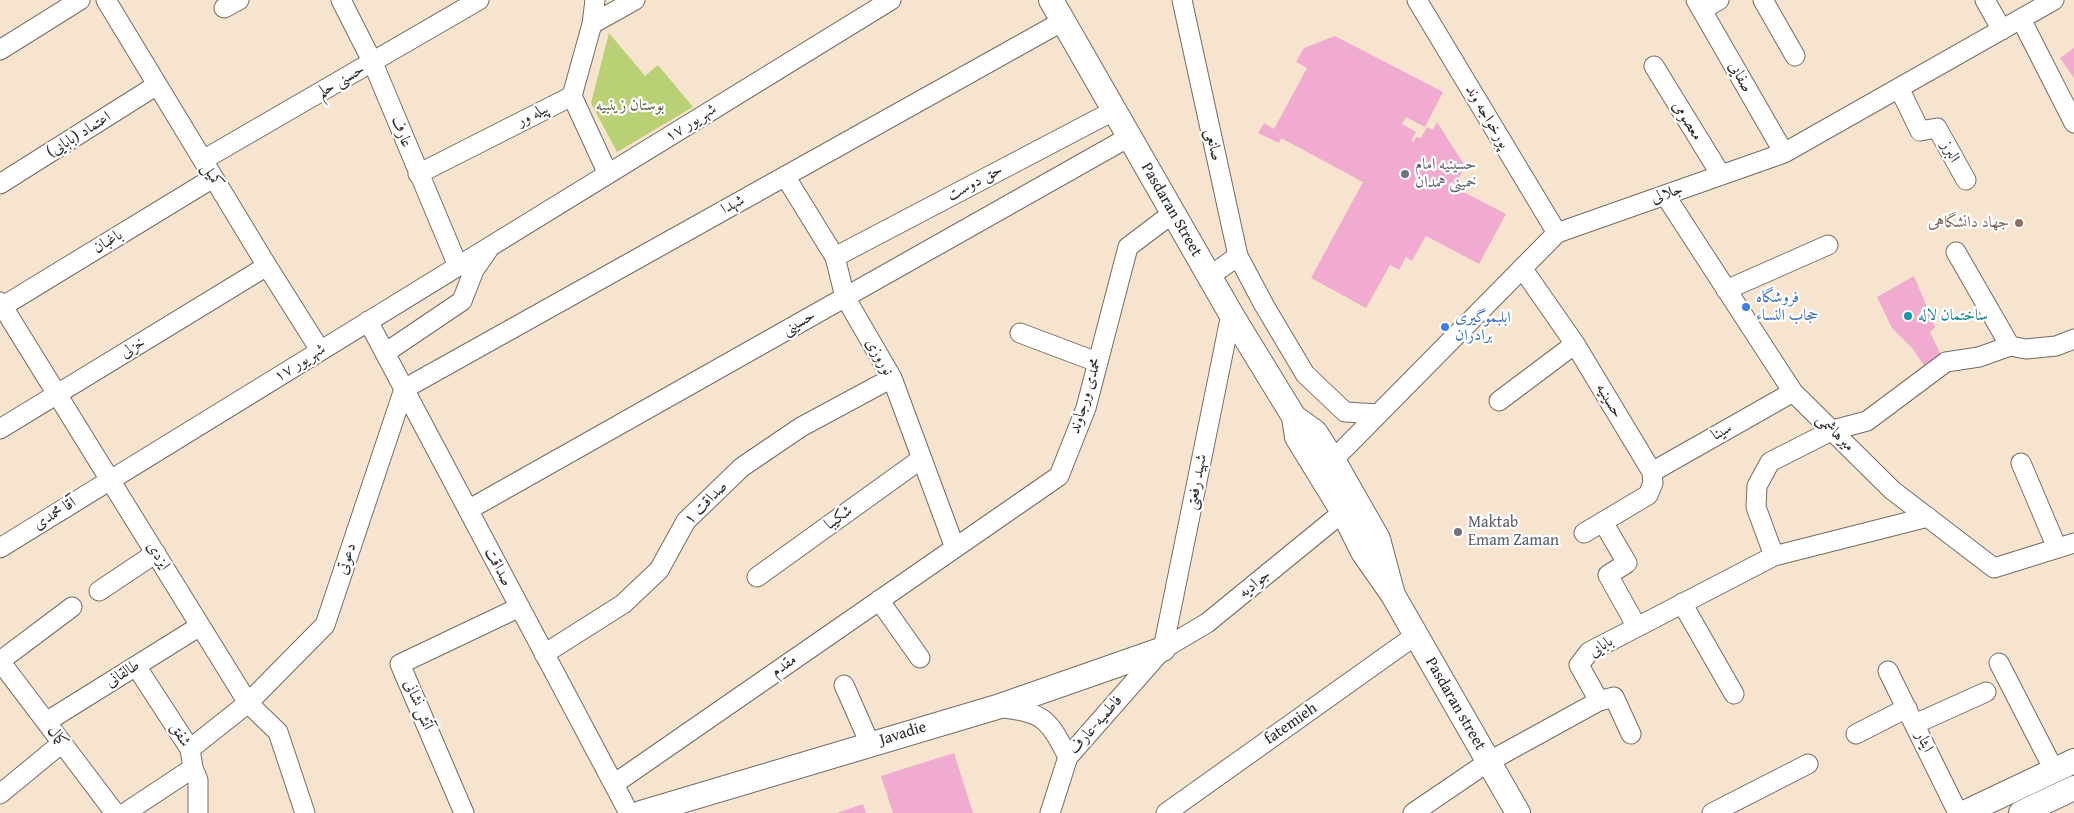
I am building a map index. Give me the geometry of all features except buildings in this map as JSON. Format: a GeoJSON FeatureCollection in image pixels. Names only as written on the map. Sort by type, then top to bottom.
{"type":"FeatureCollection","features":[{"type":"Feature","properties":{"kind":"main road","name":"Pasdaran Street"},"geometry":{"type":"LineString","coordinates":[[1051,0],[1231,314],[1294,417],[1297,437],[1343,512],[1363,552],[1392,595]]}},
{"type":"Feature","properties":{"kind":"main road","name":"Pasdaran Street"},"geometry":{"type":"LineString","coordinates":[[1294,417],[1316,432],[1378,539],[1392,595]]}},
{"type":"Feature","properties":{"kind":"main road","name":"Pasdaran street"},"geometry":{"type":"LineString","coordinates":[[1392,595],[1518,813]]}},
{"type":"Feature","properties":{"kind":"main road","name":"Javadie"},"geometry":{"type":"LineString","coordinates":[[641,813],[997,707],[1164,650]]}},
{"type":"Feature","properties":{"kind":"main road"},"geometry":{"type":"LineString","coordinates":[[1964,813],[2064,766]]}},
{"type":"Feature","properties":{"kind":"main road"},"geometry":{"type":"LineString","coordinates":[[2021,813],[2073,791]]}},
{"type":"Feature","properties":{"kind":"street"},"geometry":{"type":"LineString","coordinates":[[0,50],[80,0]]}},
{"type":"Feature","properties":{"kind":"street","name":"کمیل"},"geometry":{"type":"LineString","coordinates":[[106,0],[213,178],[320,350]]}},
{"type":"Feature","properties":{"kind":"street","name":"عارف"},"geometry":{"type":"LineString","coordinates":[[341,0],[373,63],[458,266]]}},
{"type":"Feature","properties":{"kind":"street","name":"حسنی حلم"},"geometry":{"type":"LineString","coordinates":[[203,160],[479,0]]}},
{"type":"Feature","properties":{"kind":"street"},"geometry":{"type":"LineString","coordinates":[[595,0],[592,24],[572,96],[608,174]]}},
{"type":"Feature","properties":{"kind":"street"},"geometry":{"type":"LineString","coordinates":[[592,24],[635,0]]}},
{"type":"Feature","properties":{"kind":"street","name":"۱۷ شهریور"},"geometry":{"type":"LineString","coordinates":[[110,479],[891,0]]}},
{"type":"Feature","properties":{"kind":"street","name":"صانعی"},"geometry":{"type":"LineString","coordinates":[[1182,0],[1238,256],[1264,305],[1305,374],[1345,412],[1379,414]]}},
{"type":"Feature","properties":{"kind":"street","name":"پورخواجه وند"},"geometry":{"type":"LineString","coordinates":[[1417,0],[1557,233]]}},
{"type":"Feature","properties":{"kind":"street"},"geometry":{"type":"LineString","coordinates":[[1699,5],[1719,0]]}},
{"type":"Feature","properties":{"kind":"street"},"geometry":{"type":"LineString","coordinates":[[1763,0],[1795,56]]}},
{"type":"Feature","properties":{"kind":"street"},"geometry":{"type":"LineString","coordinates":[[1985,0],[2002,30]]}},
{"type":"Feature","properties":{"kind":"street","name":"جلالی"},"geometry":{"type":"LineString","coordinates":[[1333,460],[1557,233],[1784,153],[2054,0]]}},
{"type":"Feature","properties":{"kind":"street","name":"صفایی"},"geometry":{"type":"LineString","coordinates":[[1699,5],[1784,153]]}},
{"type":"Feature","properties":{"kind":"street"},"geometry":{"type":"LineString","coordinates":[[2021,18],[2074,123]]}},
{"type":"Feature","properties":{"kind":"street","name":"شهدا"},"geometry":{"type":"LineString","coordinates":[[404,389],[1063,21]]}},
{"type":"Feature","properties":{"kind":"street","name":"معصومی"},"geometry":{"type":"LineString","coordinates":[[1654,66],[1721,175]]}},
{"type":"Feature","properties":{"kind":"street","name":"اعتماد (بابایی)"},"geometry":{"type":"LineString","coordinates":[[0,184],[157,85]]}},
{"type":"Feature","properties":{"kind":"street","name":"البرز"},"geometry":{"type":"LineString","coordinates":[[1899,88],[1920,131],[1937,128],[1966,180]]}},
{"type":"Feature","properties":{"kind":"street","name":"پیله ور"},"geometry":{"type":"LineString","coordinates":[[418,174],[572,96]]}},
{"type":"Feature","properties":{"kind":"street","name":"حق دوست"},"geometry":{"type":"LineString","coordinates":[[835,257],[1115,110]]}},
{"type":"Feature","properties":{"kind":"street","name":"حسینی"},"geometry":{"type":"LineString","coordinates":[[468,510],[1129,137]]}},
{"type":"Feature","properties":{"kind":"street","name":"نوروزی"},"geometry":{"type":"LineString","coordinates":[[785,176],[835,257],[845,297],[892,378],[954,548]]}},
{"type":"Feature","properties":{"kind":"street","name":"باغبان"},"geometry":{"type":"LineString","coordinates":[[1,305],[213,178]]}},
{"type":"Feature","properties":{"kind":"street","name":"میرهاشمی"},"geometry":{"type":"LineString","coordinates":[[1665,195],[1792,392],[1833,430],[1892,490],[1994,568],[2065,546]]}},
{"type":"Feature","properties":{"kind":"street","name":"محمدی ورجاوند"},"geometry":{"type":"LineString","coordinates":[[954,548],[1059,476],[1086,408],[1128,247],[1173,213]]}},
{"type":"Feature","properties":{"kind":"street"},"geometry":{"type":"LineString","coordinates":[[1726,290],[1828,245]]}},
{"type":"Feature","properties":{"kind":"street","name":"۱۷ شهریور"},"geometry":{"type":"LineString","coordinates":[[385,353],[462,300],[474,270],[490,246]]}},
{"type":"Feature","properties":{"kind":"street"},"geometry":{"type":"LineString","coordinates":[[1956,252],[2010,346]]}},
{"type":"Feature","properties":{"kind":"street"},"geometry":{"type":"LineString","coordinates":[[1210,276],[1238,256]]}},
{"type":"Feature","properties":{"kind":"street","name":"خزلی"},"geometry":{"type":"LineString","coordinates":[[0,429],[267,266]]}},
{"type":"Feature","properties":{"kind":"street","name":"حسینیه"},"geometry":{"type":"LineString","coordinates":[[1522,268],[1575,344],[1652,472]]}},
{"type":"Feature","properties":{"kind":"street","name":"ایزدی"},"geometry":{"type":"LineString","coordinates":[[1,305],[248,703],[278,732],[304,813]]}},
{"type":"Feature","properties":{"kind":"street","name":"شهید رفعتی"},"geometry":{"type":"LineString","coordinates":[[1164,650],[1231,314]]}},
{"type":"Feature","properties":{"kind":"street","name":"صداقت"},"geometry":{"type":"LineString","coordinates":[[368,321],[629,813]]}},
{"type":"Feature","properties":{"kind":"street"},"geometry":{"type":"LineString","coordinates":[[1020,333],[1097,362]]}},
{"type":"Feature","properties":{"kind":"street"},"geometry":{"type":"LineString","coordinates":[[1774,556],[1756,507],[1757,486],[1770,462],[1833,430],[1867,421],[1946,362],[1979,357],[2010,346],[2026,349],[2056,346],[2074,339]]}},
{"type":"Feature","properties":{"kind":"street"},"geometry":{"type":"LineString","coordinates":[[1499,401],[1575,344]]}},
{"type":"Feature","properties":{"kind":"street","name":"صداقت ۱"},"geometry":{"type":"LineString","coordinates":[[544,654],[623,604],[659,570],[686,520],[742,467],[801,426],[892,378]]}},
{"type":"Feature","properties":{"kind":"street","name":"دعوتی"},"geometry":{"type":"LineString","coordinates":[[190,749],[248,703],[325,625],[404,389]]}},
{"type":"Feature","properties":{"kind":"street","name":"سینا"},"geometry":{"type":"LineString","coordinates":[[1652,472],[1792,392]]}},
{"type":"Feature","properties":{"kind":"street","name":"شکیبا"},"geometry":{"type":"LineString","coordinates":[[757,577],[921,459]]}},
{"type":"Feature","properties":{"kind":"street"},"geometry":{"type":"LineString","coordinates":[[2021,463],[2065,546]]}},
{"type":"Feature","properties":{"kind":"street"},"geometry":{"type":"LineString","coordinates":[[1584,533],[1648,495],[1653,483],[1652,472]]}},
{"type":"Feature","properties":{"kind":"street","name":"آقا محمدی"},"geometry":{"type":"LineString","coordinates":[[0,548],[110,479]]}},
{"type":"Feature","properties":{"kind":"street","name":"جوادیه"},"geometry":{"type":"LineString","coordinates":[[1164,650],[1207,624],[1343,512]]}},
{"type":"Feature","properties":{"kind":"street","name":"بابایی"},"geometry":{"type":"LineString","coordinates":[[1600,701],[1579,665],[1588,652],[1774,556],[1928,517]]}},
{"type":"Feature","properties":{"kind":"street"},"geometry":{"type":"LineString","coordinates":[[1603,522],[1627,563],[1608,575],[1637,627]]}},
{"type":"Feature","properties":{"kind":"street","name":"مقدم"},"geometry":{"type":"LineString","coordinates":[[614,784],[954,548]]}},
{"type":"Feature","properties":{"kind":"street"},"geometry":{"type":"LineString","coordinates":[[99,591],[156,553]]}},
{"type":"Feature","properties":{"kind":"street"},"geometry":{"type":"LineString","coordinates":[[879,600],[920,658]]}},
{"type":"Feature","properties":{"kind":"street"},"geometry":{"type":"LineString","coordinates":[[1682,603],[1734,694]]}},
{"type":"Feature","properties":{"kind":"street"},"geometry":{"type":"LineString","coordinates":[[0,661],[72,607]]}},
{"type":"Feature","properties":{"kind":"street","name":"آتش نشانی"},"geometry":{"type":"LineString","coordinates":[[464,813],[400,664],[520,608]]}},
{"type":"Feature","properties":{"kind":"street","name":"طالقانی"},"geometry":{"type":"LineString","coordinates":[[46,722],[200,626]]}},
{"type":"Feature","properties":{"kind":"street","name":"fatemieh"},"geometry":{"type":"LineString","coordinates":[[1166,813],[1416,635]]}},
{"type":"Feature","properties":{"kind":"street","name":"فاطمیه-عارف"},"geometry":{"type":"LineString","coordinates":[[1050,813],[1068,757],[1164,650]]}},
{"type":"Feature","properties":{"kind":"street","name":"کمال"},"geometry":{"type":"LineString","coordinates":[[0,661],[115,813]]}},
{"type":"Feature","properties":{"kind":"street"},"geometry":{"type":"LineString","coordinates":[[1999,663],[2064,766]]}},
{"type":"Feature","properties":{"kind":"street","name":"شفق"},"geometry":{"type":"LineString","coordinates":[[136,666],[190,749],[192,768],[198,780],[198,813]]}},
{"type":"Feature","properties":{"kind":"street","name":"ایثار"},"geometry":{"type":"LineString","coordinates":[[1887,671],[1958,813]]}},
{"type":"Feature","properties":{"kind":"street"},"geometry":{"type":"LineString","coordinates":[[844,685],[870,744]]}},
{"type":"Feature","properties":{"kind":"street"},"geometry":{"type":"LineString","coordinates":[[1856,734],[1986,692]]}},
{"type":"Feature","properties":{"kind":"street"},"geometry":{"type":"LineString","coordinates":[[1413,813],[1488,762],[1600,701],[1614,697],[1631,734]]}},
{"type":"Feature","properties":{"kind":"street"},"geometry":{"type":"LineString","coordinates":[[997,707],[1025,711],[1043,718],[1056,734],[1068,757]]}},
{"type":"Feature","properties":{"kind":"street"},"geometry":{"type":"LineString","coordinates":[[0,794],[62,744]]}},
{"type":"Feature","properties":{"kind":"street"},"geometry":{"type":"LineString","coordinates":[[1712,813],[1808,764]]}},
{"type":"Feature","properties":{"kind":"street"},"geometry":{"type":"LineString","coordinates":[[125,813],[192,768]]}},
{"type":"Feature","properties":{"kind":"green space","name":"بوستان زینبیه"},"geometry":{"type":"Polygon","coordinates":[[[609,33],[645,76],[658,65],[693,107],[617,152],[591,103],[609,33]]]}},
{"type":"Feature","properties":{"kind":"place","name":"حسینیه امام خمینی همدان"},"geometry":{"type":"Point","coordinates":[1405,174]}},
{"type":"Feature","properties":{"kind":"place","name":"جهاد دانشگاهی"},"geometry":{"type":"Point","coordinates":[2019,223]}},
{"type":"Feature","properties":{"kind":"place","name":"فروشگاه حجاب النساء"},"geometry":{"type":"Point","coordinates":[1746,307]}},
{"type":"Feature","properties":{"kind":"place","name":"ساختمان لاله"},"geometry":{"type":"Point","coordinates":[1908,316]}},
{"type":"Feature","properties":{"kind":"place","name":"ابلبموگیری برادران"},"geometry":{"type":"Point","coordinates":[1445,327]}},
{"type":"Feature","properties":{"kind":"place","name":"Maktab Emam Zaman"},"geometry":{"type":"Point","coordinates":[1458,532]}}]}
